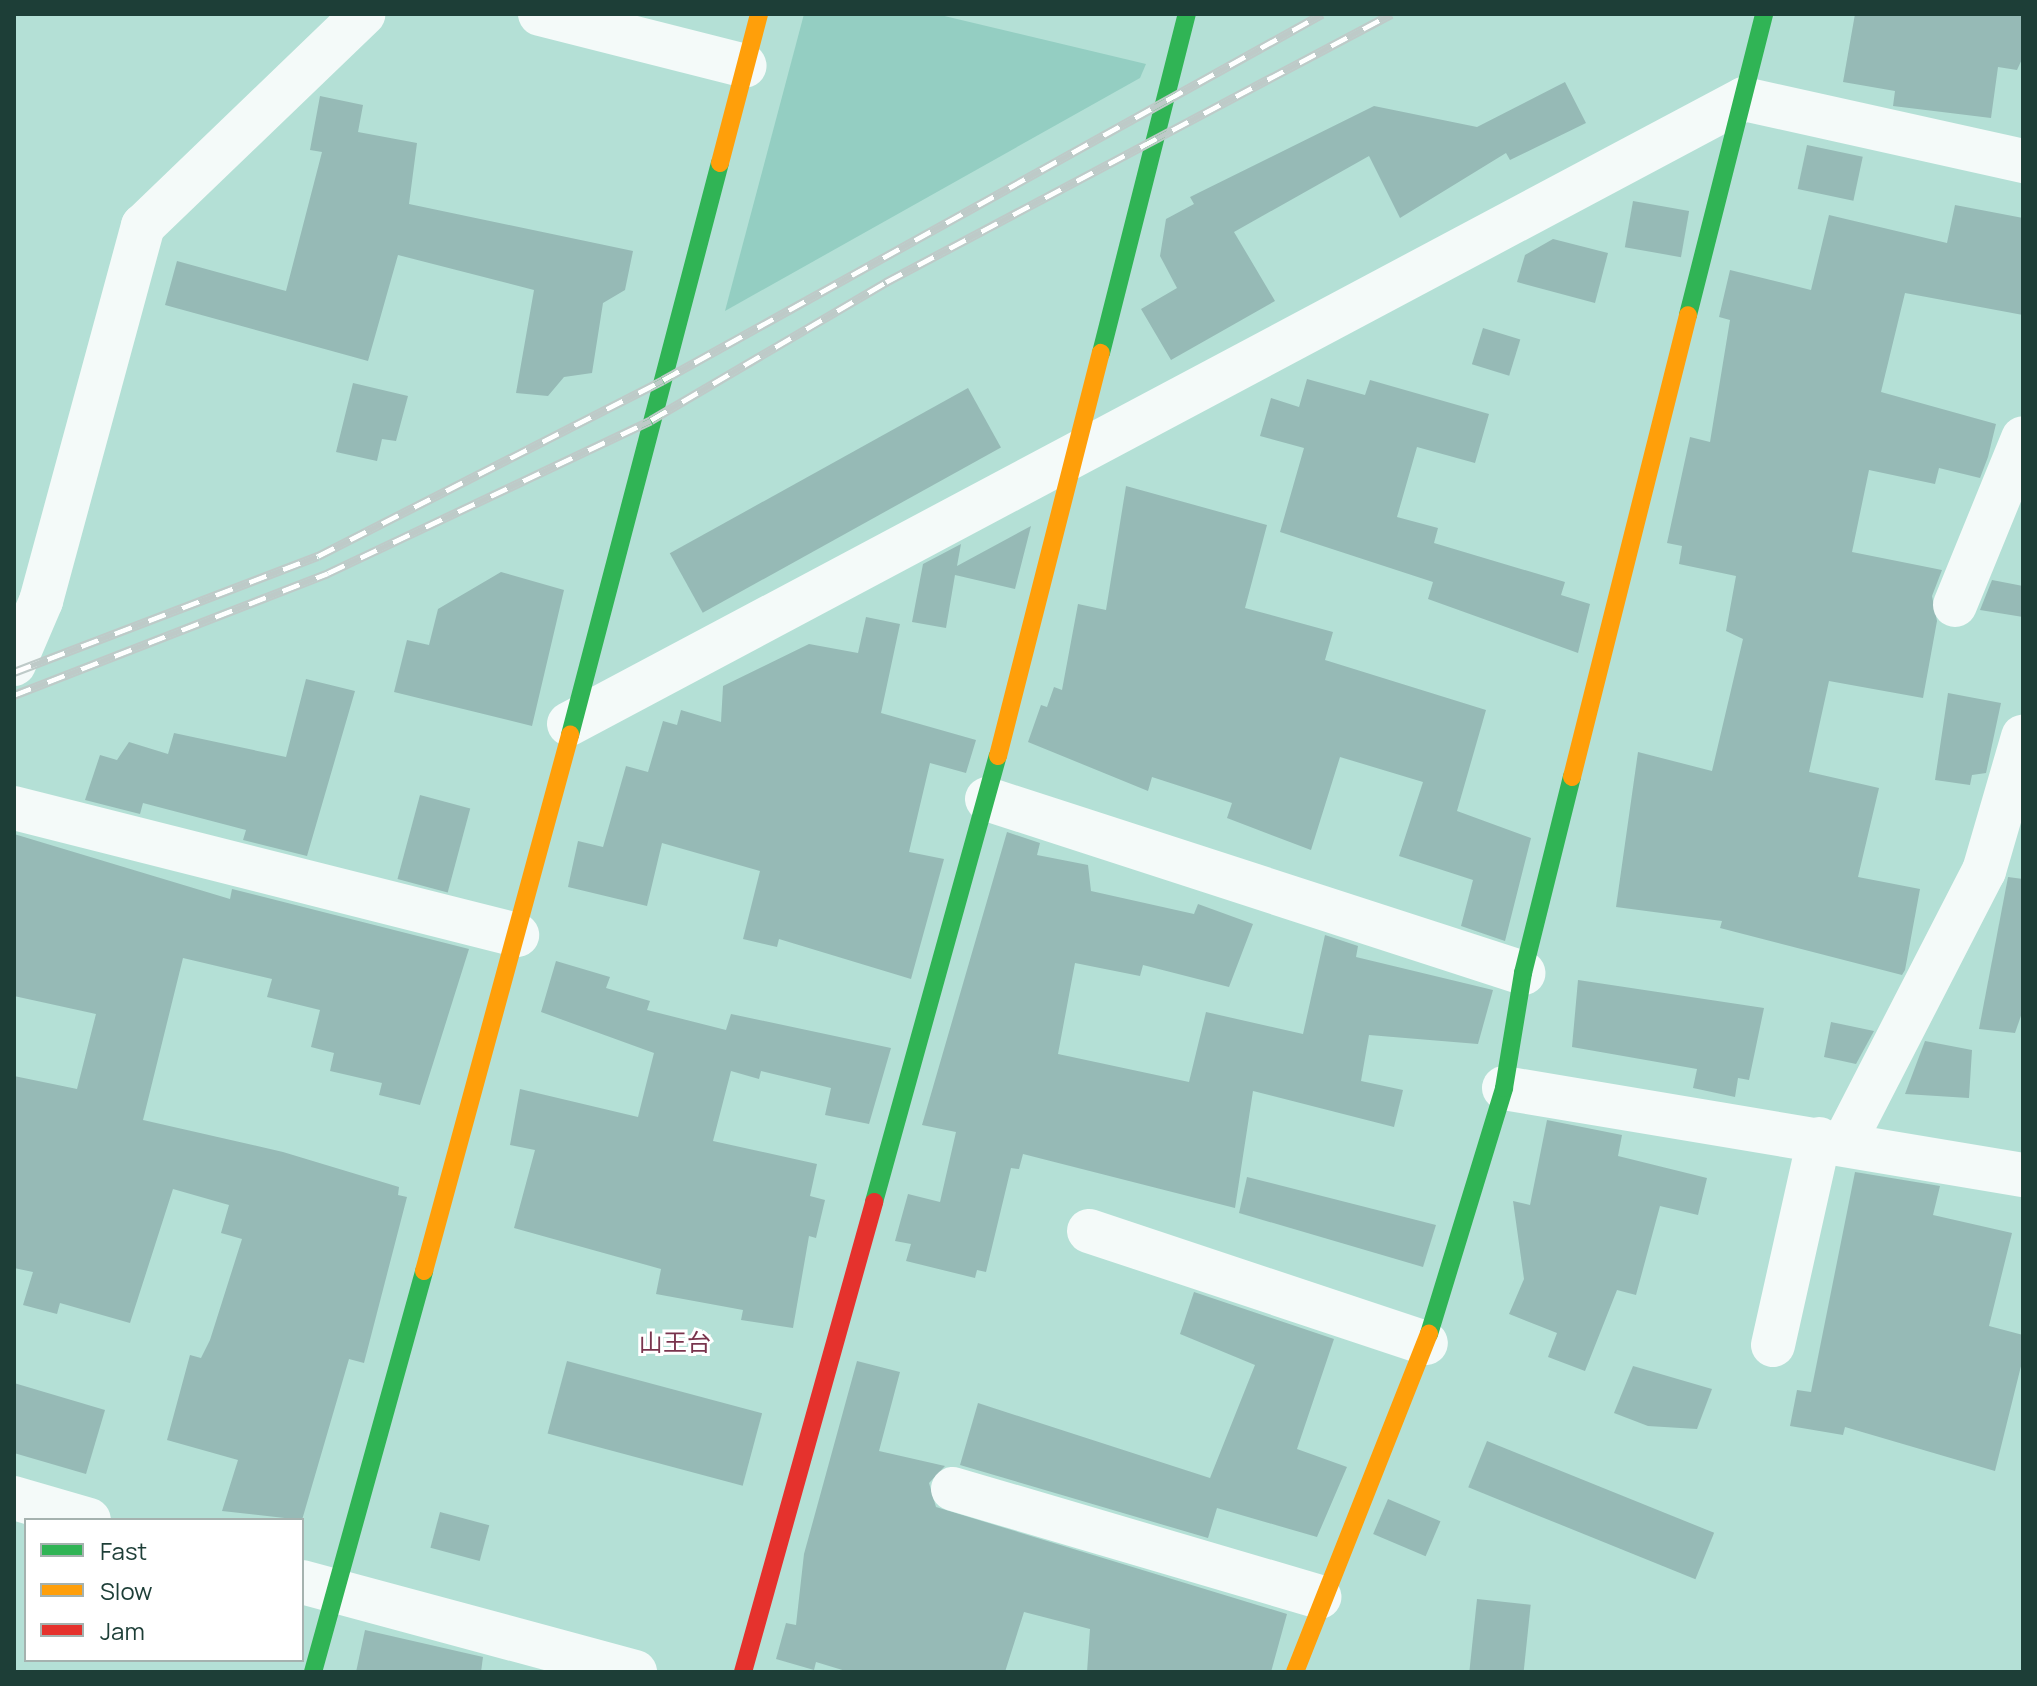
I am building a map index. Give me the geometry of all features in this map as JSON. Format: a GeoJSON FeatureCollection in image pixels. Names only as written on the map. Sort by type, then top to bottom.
{"type":"FeatureCollection","features":[{"type":"Feature","properties":{"kind":"street"},"geometry":{"type":"LineString","coordinates":[[14,664],[28,598],[143,226],[363,14]]}},
{"type":"Feature","properties":{"kind":"street"},"geometry":{"type":"LineString","coordinates":[[540,14],[745,66]]}},
{"type":"Feature","properties":{"kind":"street"},"geometry":{"type":"LineString","coordinates":[[313,1672],[318,1587],[517,935],[569,724],[759,14]]}},
{"type":"Feature","properties":{"kind":"street"},"geometry":{"type":"LineString","coordinates":[[743,1672],[987,799],[1187,14]]}},
{"type":"Feature","properties":{"kind":"street"},"geometry":{"type":"LineString","coordinates":[[1295,1672],[1319,1597],[1426,1343],[1504,1088],[1523,973],[1764,14]]}},
{"type":"Feature","properties":{"kind":"street"},"geometry":{"type":"LineString","coordinates":[[569,724],[1744,99],[2023,161]]}},
{"type":"Feature","properties":{"kind":"street"},"geometry":{"type":"LineString","coordinates":[[1955,605],[2023,438]]}},
{"type":"Feature","properties":{"kind":"street"},"geometry":{"type":"LineString","coordinates":[[1773,1345],[1832,1140],[1984,871],[2023,737]]}},
{"type":"Feature","properties":{"kind":"street"},"geometry":{"type":"LineString","coordinates":[[987,799],[1523,973]]}},
{"type":"Feature","properties":{"kind":"street"},"geometry":{"type":"LineString","coordinates":[[14,808],[517,935]]}},
{"type":"Feature","properties":{"kind":"street"},"geometry":{"type":"LineString","coordinates":[[1504,1088],[1644,1117],[1832,1140],[2023,1175]]}},
{"type":"Feature","properties":{"kind":"street"},"geometry":{"type":"LineString","coordinates":[[1089,1231],[1426,1343]]}},
{"type":"Feature","properties":{"kind":"street"},"geometry":{"type":"LineString","coordinates":[[953,1489],[1319,1597]]}},
{"type":"Feature","properties":{"kind":"street"},"geometry":{"type":"LineString","coordinates":[[14,1498],[82,1518]]}},
{"type":"Feature","properties":{"kind":"street"},"geometry":{"type":"LineString","coordinates":[[318,1587],[635,1672]]}},
{"type":"Feature","properties":{"kind":"green space"},"geometry":{"type":"Polygon","coordinates":[[[804,14],[936,14],[1146,64],[1140,78],[725,311],[804,14]]]}},
{"type":"Feature","properties":{"kind":"building"},"geometry":{"type":"Polygon","coordinates":[[[1855,14],[2023,14],[2023,57],[2017,70],[1998,67],[1991,118],[1893,106],[1895,91],[1843,82],[1855,14]]]}},
{"type":"Feature","properties":{"kind":"building"},"geometry":{"type":"Polygon","coordinates":[[[1565,82],[1586,123],[1510,160],[1506,153],[1400,218],[1369,156],[1234,232],[1275,301],[1171,360],[1141,309],[1177,288],[1160,256],[1166,219],[1194,204],[1190,197],[1374,106],[1477,127],[1565,82]]]}},
{"type":"Feature","properties":{"kind":"building"},"geometry":{"type":"Polygon","coordinates":[[[320,96],[363,105],[358,132],[417,143],[409,204],[633,251],[625,290],[603,303],[592,373],[564,377],[548,396],[516,393],[534,290],[398,255],[368,361],[165,305],[177,261],[286,291],[322,152],[310,150],[320,96]]]}},
{"type":"Feature","properties":{"kind":"building"},"geometry":{"type":"Polygon","coordinates":[[[1807,145],[1863,157],[1853,201],[1798,189],[1807,145]]]}},
{"type":"Feature","properties":{"kind":"building"},"geometry":{"type":"Polygon","coordinates":[[[1633,201],[1689,211],[1681,257],[1625,247],[1633,201]]]}},
{"type":"Feature","properties":{"kind":"building"},"geometry":{"type":"Polygon","coordinates":[[[1955,205],[2023,218],[2023,315],[1905,293],[1881,392],[1996,424],[1988,457],[1980,478],[1939,468],[1935,484],[1869,470],[1852,552],[1942,570],[1932,596],[1937,621],[1923,698],[1829,681],[1809,772],[1879,788],[1858,877],[1920,889],[1905,970],[1902,975],[1720,928],[1722,921],[1616,907],[1638,752],[1712,771],[1743,639],[1726,631],[1736,576],[1679,564],[1682,546],[1667,543],[1690,437],[1710,442],[1730,320],[1719,317],[1730,270],[1811,290],[1829,215],[1947,243],[1955,205]]]}},
{"type":"Feature","properties":{"kind":"building"},"geometry":{"type":"Polygon","coordinates":[[[1553,239],[1608,253],[1595,303],[1517,282],[1525,255],[1553,239]]]}},
{"type":"Feature","properties":{"kind":"building"},"geometry":{"type":"Polygon","coordinates":[[[1483,328],[1520,339],[1509,376],[1472,364],[1483,328]]]}},
{"type":"Feature","properties":{"kind":"building"},"geometry":{"type":"Polygon","coordinates":[[[1307,379],[1365,395],[1370,380],[1489,414],[1475,463],[1417,447],[1397,517],[1438,528],[1434,543],[1565,582],[1561,595],[1590,604],[1578,653],[1428,599],[1433,582],[1280,532],[1304,448],[1260,436],[1271,398],[1299,407],[1307,379]]]}},
{"type":"Feature","properties":{"kind":"building"},"geometry":{"type":"Polygon","coordinates":[[[353,383],[408,396],[396,441],[382,439],[377,461],[336,452],[353,383]]]}},
{"type":"Feature","properties":{"kind":"building"},"geometry":{"type":"Polygon","coordinates":[[[968,388],[1001,447],[703,613],[670,553],[968,388]]]}},
{"type":"Feature","properties":{"kind":"building"},"geometry":{"type":"Polygon","coordinates":[[[1126,486],[1267,525],[1245,608],[1333,632],[1325,660],[1486,710],[1457,811],[1531,838],[1505,941],[1461,926],[1473,880],[1399,856],[1423,782],[1340,757],[1311,850],[1227,818],[1232,803],[1152,777],[1148,791],[1028,742],[1041,705],[1047,707],[1054,687],[1062,690],[1078,604],[1106,610],[1126,486]]]}},
{"type":"Feature","properties":{"kind":"building"},"geometry":{"type":"Polygon","coordinates":[[[1031,526],[1015,589],[955,575],[946,628],[912,622],[923,564],[961,544],[957,566],[1031,526]]]}},
{"type":"Feature","properties":{"kind":"building"},"geometry":{"type":"Polygon","coordinates":[[[501,572],[564,590],[532,726],[394,692],[407,640],[429,645],[438,609],[501,572]]]}},
{"type":"Feature","properties":{"kind":"building"},"geometry":{"type":"Polygon","coordinates":[[[1992,580],[2023,586],[2023,617],[1980,610],[1992,580]]]}},
{"type":"Feature","properties":{"kind":"building"},"geometry":{"type":"Polygon","coordinates":[[[866,617],[900,624],[881,713],[976,740],[966,773],[930,763],[909,852],[944,859],[911,979],[779,939],[777,947],[743,939],[760,871],[662,843],[647,906],[568,887],[578,841],[603,847],[626,766],[648,772],[663,721],[677,725],[681,710],[721,722],[723,686],[809,644],[858,653],[866,617]]]}},
{"type":"Feature","properties":{"kind":"building"},"geometry":{"type":"Polygon","coordinates":[[[306,679],[355,691],[307,856],[243,840],[246,830],[143,803],[140,814],[85,800],[100,755],[117,760],[129,742],[168,754],[174,733],[286,757],[306,679]]]}},
{"type":"Feature","properties":{"kind":"building"},"geometry":{"type":"Polygon","coordinates":[[[1948,693],[2001,703],[1986,773],[1972,775],[1970,785],[1935,780],[1948,693]]]}},
{"type":"Feature","properties":{"kind":"building"},"geometry":{"type":"Polygon","coordinates":[[[420,795],[470,808],[448,892],[397,879],[420,795]]]}},
{"type":"Feature","properties":{"kind":"building"},"geometry":{"type":"Polygon","coordinates":[[[1007,832],[1040,843],[1037,855],[1088,865],[1091,891],[1194,914],[1198,904],[1253,924],[1229,987],[1143,965],[1140,976],[1075,963],[1058,1054],[1189,1082],[1206,1012],[1303,1034],[1325,935],[1358,946],[1356,957],[1493,990],[1478,1044],[1369,1035],[1361,1081],[1403,1090],[1394,1127],[1253,1091],[1235,1208],[1023,1154],[1019,1169],[1011,1168],[986,1272],[977,1270],[975,1278],[906,1261],[911,1244],[895,1241],[908,1194],[940,1202],[956,1132],[922,1125],[1007,832]]]}},
{"type":"Feature","properties":{"kind":"building"},"geometry":{"type":"Polygon","coordinates":[[[14,834],[230,899],[232,889],[469,949],[420,1105],[379,1095],[382,1083],[330,1071],[334,1053],[311,1047],[320,1010],[267,997],[272,979],[183,958],[143,1120],[283,1152],[399,1187],[398,1195],[407,1197],[364,1363],[349,1359],[303,1518],[222,1511],[238,1460],[167,1440],[190,1355],[201,1358],[210,1340],[242,1239],[221,1233],[229,1205],[173,1189],[130,1323],[60,1303],[57,1314],[23,1305],[33,1272],[14,1268],[14,1076],[77,1089],[96,1014],[14,996],[14,834]]]}},
{"type":"Feature","properties":{"kind":"building"},"geometry":{"type":"Polygon","coordinates":[[[2008,877],[2023,879],[2023,1010],[2015,1033],[1979,1029],[2008,877]]]}},
{"type":"Feature","properties":{"kind":"building"},"geometry":{"type":"Polygon","coordinates":[[[556,961],[610,977],[606,988],[650,1001],[647,1010],[726,1030],[731,1014],[891,1048],[869,1124],[825,1115],[831,1088],[761,1071],[759,1079],[731,1071],[713,1141],[817,1164],[810,1196],[825,1200],[816,1238],[809,1236],[793,1328],[741,1320],[743,1310],[656,1294],[661,1269],[514,1228],[535,1150],[510,1145],[520,1089],[638,1117],[654,1053],[541,1012],[556,961]]]}},
{"type":"Feature","properties":{"kind":"building"},"geometry":{"type":"Polygon","coordinates":[[[1578,980],[1764,1008],[1749,1080],[1738,1078],[1735,1097],[1693,1088],[1697,1069],[1572,1047],[1578,980]]]}},
{"type":"Feature","properties":{"kind":"building"},"geometry":{"type":"Polygon","coordinates":[[[1831,1022],[1874,1031],[1856,1064],[1824,1057],[1831,1022]]]}},
{"type":"Feature","properties":{"kind":"building"},"geometry":{"type":"Polygon","coordinates":[[[1925,1041],[1972,1050],[1969,1098],[1905,1094],[1925,1041]]]}},
{"type":"Feature","properties":{"kind":"building"},"geometry":{"type":"Polygon","coordinates":[[[1547,1120],[1622,1135],[1618,1156],[1707,1178],[1698,1215],[1660,1206],[1636,1295],[1617,1290],[1585,1371],[1548,1357],[1557,1333],[1509,1314],[1524,1279],[1513,1201],[1530,1205],[1547,1120]]]}},
{"type":"Feature","properties":{"kind":"building"},"geometry":{"type":"Polygon","coordinates":[[[1855,1172],[1940,1186],[1933,1215],[2012,1233],[1989,1326],[2023,1335],[2023,1358],[1995,1471],[1845,1427],[1843,1435],[1790,1426],[1797,1390],[1811,1392],[1855,1172]]]}},
{"type":"Feature","properties":{"kind":"building"},"geometry":{"type":"Polygon","coordinates":[[[1247,1177],[1436,1225],[1423,1267],[1239,1213],[1247,1177]]]}},
{"type":"Feature","properties":{"kind":"building"},"geometry":{"type":"Polygon","coordinates":[[[1194,1292],[1334,1339],[1297,1449],[1347,1467],[1317,1537],[1217,1508],[1208,1538],[960,1465],[978,1403],[1210,1478],[1255,1365],[1180,1334],[1194,1292]]]}},
{"type":"Feature","properties":{"kind":"building"},"geometry":{"type":"Polygon","coordinates":[[[567,1361],[762,1413],[743,1486],[548,1433],[567,1361]]]}},
{"type":"Feature","properties":{"kind":"building"},"geometry":{"type":"Polygon","coordinates":[[[857,1361],[900,1372],[879,1451],[945,1466],[929,1483],[936,1507],[1287,1614],[1271,1672],[1087,1672],[1090,1629],[1024,1612],[1005,1672],[849,1672],[816,1662],[814,1670],[776,1659],[786,1623],[796,1625],[804,1554],[857,1361]]]}},
{"type":"Feature","properties":{"kind":"building"},"geometry":{"type":"Polygon","coordinates":[[[1633,1366],[1712,1389],[1697,1429],[1648,1426],[1614,1413],[1633,1366]]]}},
{"type":"Feature","properties":{"kind":"building"},"geometry":{"type":"Polygon","coordinates":[[[14,1383],[105,1410],[86,1474],[14,1453],[14,1383]]]}},
{"type":"Feature","properties":{"kind":"building"},"geometry":{"type":"Polygon","coordinates":[[[1487,1441],[1714,1533],[1695,1579],[1468,1487],[1487,1441]]]}},
{"type":"Feature","properties":{"kind":"building"},"geometry":{"type":"Polygon","coordinates":[[[1388,1499],[1440,1521],[1426,1556],[1373,1534],[1388,1499]]]}},
{"type":"Feature","properties":{"kind":"building"},"geometry":{"type":"Polygon","coordinates":[[[440,1512],[489,1525],[480,1561],[430,1548],[440,1512]]]}},
{"type":"Feature","properties":{"kind":"building"},"geometry":{"type":"Polygon","coordinates":[[[1477,1599],[1531,1605],[1524,1672],[1469,1672],[1477,1599]]]}},
{"type":"Feature","properties":{"kind":"building"},"geometry":{"type":"Polygon","coordinates":[[[365,1630],[483,1657],[481,1672],[356,1672],[365,1630]]]}},
{"type":"Feature","properties":{"kind":"railway"},"geometry":{"type":"LineString","coordinates":[[14,672],[318,556],[663,380],[1322,14]]}},
{"type":"Feature","properties":{"kind":"railway"},"geometry":{"type":"LineString","coordinates":[[14,695],[328,573],[651,420],[886,282],[1391,14]]}},
{"type":"Feature","properties":{"kind":"traffic: fast"},"geometry":{"type":"LineString","coordinates":[[1101,353],[1187,14]]}},
{"type":"Feature","properties":{"kind":"traffic: fast"},"geometry":{"type":"LineString","coordinates":[[1688,315],[1764,14]]}},
{"type":"Feature","properties":{"kind":"traffic: fast"},"geometry":{"type":"LineString","coordinates":[[570,735],[720,163]]}},
{"type":"Feature","properties":{"kind":"traffic: fast"},"geometry":{"type":"LineString","coordinates":[[874,1202],[998,756]]}},
{"type":"Feature","properties":{"kind":"traffic: fast"},"geometry":{"type":"LineString","coordinates":[[1429,1334],[1504,1088],[1523,973],[1572,777]]}},
{"type":"Feature","properties":{"kind":"traffic: fast"},"geometry":{"type":"LineString","coordinates":[[313,1672],[424,1271]]}},
{"type":"Feature","properties":{"kind":"traffic: slow"},"geometry":{"type":"LineString","coordinates":[[720,163],[759,14]]}},
{"type":"Feature","properties":{"kind":"traffic: slow"},"geometry":{"type":"LineString","coordinates":[[1572,777],[1688,315]]}},
{"type":"Feature","properties":{"kind":"traffic: slow"},"geometry":{"type":"LineString","coordinates":[[998,756],[1101,353]]}},
{"type":"Feature","properties":{"kind":"traffic: slow"},"geometry":{"type":"LineString","coordinates":[[424,1271],[570,735]]}},
{"type":"Feature","properties":{"kind":"traffic: slow"},"geometry":{"type":"LineString","coordinates":[[1295,1672],[1429,1334]]}},
{"type":"Feature","properties":{"kind":"traffic: jam"},"geometry":{"type":"LineString","coordinates":[[743,1672],[874,1202]]}},
{"type":"Feature","properties":{"kind":"district","name":"山王台"},"geometry":{"type":"Point","coordinates":[675,1342]}}]}
